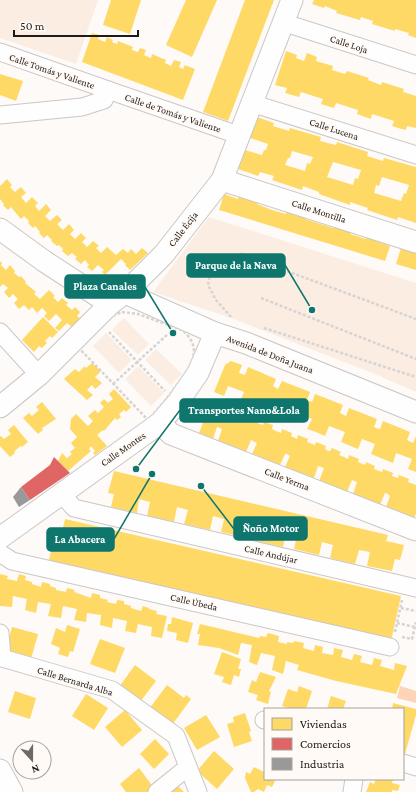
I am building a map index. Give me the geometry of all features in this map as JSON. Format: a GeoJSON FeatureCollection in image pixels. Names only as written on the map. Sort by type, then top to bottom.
{"type":"FeatureCollection","features":[{"type":"Feature","properties":{"kind":"street","name":"Calle Écija"},"geometry":{"type":"LineString","coordinates":[[0,407],[39,375],[164,254],[222,180],[238,135],[292,0]]}},
{"type":"Feature","properties":{"kind":"street","name":"Calle Loja"},"geometry":{"type":"LineString","coordinates":[[282,22],[416,65]]}},
{"type":"Feature","properties":{"kind":"street","name":"Calle Tomás y Valiente"},"geometry":{"type":"LineString","coordinates":[[0,52],[108,90],[104,100],[82,106],[0,115]]}},
{"type":"Feature","properties":{"kind":"street","name":"Calle de Tomás y Valiente"},"geometry":{"type":"LineString","coordinates":[[108,90],[238,135]]}},
{"type":"Feature","properties":{"kind":"street","name":"Calle Lucena"},"geometry":{"type":"LineString","coordinates":[[251,103],[416,155]]}},
{"type":"Feature","properties":{"kind":"street","name":"Calle Montilla"},"geometry":{"type":"LineString","coordinates":[[222,180],[416,242]]}},
{"type":"Feature","properties":{"kind":"street","name":"Avenida de Doña Juana"},"geometry":{"type":"LineString","coordinates":[[0,229],[44,261],[117,299],[246,343],[416,412]]}},
{"type":"Feature","properties":{"kind":"street"},"geometry":{"type":"LineString","coordinates":[[0,332],[39,375]]}},
{"type":"Feature","properties":{"kind":"street","name":"Calle Montes"},"geometry":{"type":"LineString","coordinates":[[0,538],[160,423],[178,402],[198,373],[215,333]]}},
{"type":"Feature","properties":{"kind":"street","name":"Calle Yerma"},"geometry":{"type":"LineString","coordinates":[[160,423],[171,434],[416,530]]}},
{"type":"Feature","properties":{"kind":"street","name":"Calle Andújar"},"geometry":{"type":"LineString","coordinates":[[61,493],[74,508],[416,588]]}},
{"type":"Feature","properties":{"kind":"street","name":"Calle Úbeda"},"geometry":{"type":"LineString","coordinates":[[0,553],[12,560],[390,647]]}},
{"type":"Feature","properties":{"kind":"street","name":"Calle Bernarda Alba"},"geometry":{"type":"LineString","coordinates":[[0,633],[2,658],[112,690],[176,736],[198,792]]}},
{"type":"Feature","properties":{"kind":"street"},"geometry":{"type":"LineString","coordinates":[[404,763],[416,766]]}},
{"type":"Feature","properties":{"kind":"street"},"geometry":{"type":"LineString","coordinates":[[157,792],[188,767]]}},
{"type":"Feature","properties":{"kind":"street"},"geometry":{"type":"LineString","coordinates":[[0,770],[12,792]]}},
{"type":"Feature","properties":{"kind":"street"},"geometry":{"type":"LineString","coordinates":[[352,792],[354,780]]}},
{"type":"Feature","properties":{"kind":"path"},"geometry":{"type":"LineString","coordinates":[[231,318],[216,300],[208,285],[211,269],[222,258],[241,254],[416,319]]}},
{"type":"Feature","properties":{"kind":"path"},"geometry":{"type":"LineString","coordinates":[[261,298],[416,359]]}},
{"type":"Feature","properties":{"kind":"path"},"geometry":{"type":"LineString","coordinates":[[130,312],[176,327],[188,335],[192,341],[194,351],[191,366],[170,396],[148,420],[78,347],[110,316],[116,314],[130,312]]}},
{"type":"Feature","properties":{"kind":"path"},"geometry":{"type":"LineString","coordinates":[[101,324],[170,396]]}},
{"type":"Feature","properties":{"kind":"path"},"geometry":{"type":"LineString","coordinates":[[113,384],[176,327]]}},
{"type":"Feature","properties":{"kind":"path"},"geometry":{"type":"LineString","coordinates":[[260,327],[416,378]]}},
{"type":"Feature","properties":{"kind":"path"},"geometry":{"type":"LineString","coordinates":[[415,626],[397,624],[401,606],[416,611]]}},
{"type":"Feature","properties":{"kind":"path"},"geometry":{"type":"LineString","coordinates":[[412,639],[416,622]]}},
{"type":"Feature","properties":{"kind":"shaded area"},"geometry":{"type":"Polygon","coordinates":[[[0,0],[98,0],[76,64],[0,38],[0,0]]]}},
{"type":"Feature","properties":{"kind":"shaded area"},"geometry":{"type":"Polygon","coordinates":[[[209,217],[416,283],[416,392],[375,374],[231,318],[153,292],[209,217]]]}},
{"type":"Feature","properties":{"kind":"shaded area"},"geometry":{"type":"Polygon","coordinates":[[[124,318],[149,344],[138,355],[112,330],[124,318]]]}},
{"type":"Feature","properties":{"kind":"shaded area"},"geometry":{"type":"Polygon","coordinates":[[[106,333],[132,360],[119,373],[93,346],[106,333]]]}},
{"type":"Feature","properties":{"kind":"shaded area"},"geometry":{"type":"Polygon","coordinates":[[[156,349],[182,374],[171,385],[145,360],[156,349]]]}},
{"type":"Feature","properties":{"kind":"shaded area"},"geometry":{"type":"Polygon","coordinates":[[[138,366],[164,393],[151,406],[125,379],[138,366]]]}},
{"type":"Feature","properties":{"kind":"shaded area"},"geometry":{"type":"Polygon","coordinates":[[[400,686],[416,691],[416,703],[397,698],[400,686]]]}},
{"type":"Feature","properties":{"kind":"building: Viviendas"},"geometry":{"type":"Polygon","coordinates":[[[111,0],[141,0],[130,34],[103,25],[111,0]]]}},
{"type":"Feature","properties":{"kind":"building: Viviendas"},"geometry":{"type":"Polygon","coordinates":[[[186,0],[217,0],[192,57],[166,45],[186,0]]]}},
{"type":"Feature","properties":{"kind":"building: Viviendas"},"geometry":{"type":"Polygon","coordinates":[[[245,0],[274,0],[228,121],[203,112],[245,0]]]}},
{"type":"Feature","properties":{"kind":"building: Viviendas"},"geometry":{"type":"Polygon","coordinates":[[[314,0],[416,0],[416,38],[408,35],[409,33],[395,29],[395,31],[372,24],[373,21],[361,17],[360,20],[336,13],[337,11],[325,6],[324,8],[312,4],[314,0]]]}},
{"type":"Feature","properties":{"kind":"building: Viviendas"},"geometry":{"type":"Polygon","coordinates":[[[92,33],[99,35],[98,39],[105,42],[107,37],[113,40],[112,42],[117,44],[118,41],[133,47],[132,50],[138,52],[140,48],[146,50],[144,55],[151,58],[152,54],[166,60],[165,63],[171,66],[174,60],[181,62],[179,67],[183,69],[185,65],[195,69],[183,100],[82,62],[92,33]]]}},
{"type":"Feature","properties":{"kind":"building: Viviendas"},"geometry":{"type":"Polygon","coordinates":[[[286,51],[297,55],[296,58],[304,61],[307,53],[317,57],[316,61],[333,66],[332,70],[345,74],[347,71],[369,78],[368,80],[381,85],[382,82],[404,89],[403,92],[416,96],[416,128],[407,126],[406,130],[398,128],[392,126],[394,121],[372,114],[371,119],[357,114],[358,110],[336,103],[334,108],[321,104],[323,99],[301,92],[299,97],[285,93],[287,88],[275,85],[286,51]]]}},
{"type":"Feature","properties":{"kind":"building: Viviendas"},"geometry":{"type":"Polygon","coordinates":[[[0,74],[23,81],[16,101],[0,95],[0,74]]]}},
{"type":"Feature","properties":{"kind":"building: Viviendas"},"geometry":{"type":"Polygon","coordinates":[[[257,117],[274,123],[273,126],[289,131],[290,128],[321,137],[320,141],[336,145],[337,142],[368,152],[367,156],[383,161],[384,158],[416,167],[416,223],[398,217],[397,220],[367,210],[368,208],[350,202],[350,205],[319,194],[319,192],[303,186],[302,190],[272,180],[274,176],[260,172],[258,176],[238,169],[245,150],[262,155],[264,150],[266,150],[268,144],[250,138],[257,117]],[[292,151],[290,158],[288,158],[285,165],[305,171],[307,163],[310,164],[313,157],[292,151]],[[333,162],[327,177],[353,185],[355,178],[358,179],[361,170],[333,162]],[[382,177],[379,186],[376,185],[374,193],[401,201],[404,193],[406,194],[409,185],[382,177]]]}},
{"type":"Feature","properties":{"kind":"building: Viviendas"},"geometry":{"type":"Polygon","coordinates":[[[7,179],[12,185],[10,187],[15,192],[21,187],[26,193],[21,197],[26,203],[32,197],[38,203],[35,206],[39,211],[46,204],[51,210],[45,216],[50,221],[57,215],[62,220],[57,224],[63,230],[69,224],[74,230],[70,234],[75,239],[81,233],[86,238],[82,242],[87,247],[93,241],[99,246],[96,248],[101,253],[107,247],[116,255],[123,249],[128,253],[131,249],[136,254],[142,248],[148,253],[130,270],[121,259],[105,275],[102,272],[104,270],[98,265],[92,271],[87,267],[89,265],[85,260],[81,264],[75,259],[77,257],[72,253],[68,256],[62,251],[63,249],[59,245],[57,246],[51,241],[52,240],[47,235],[44,238],[35,226],[33,228],[24,216],[21,219],[11,207],[8,210],[3,205],[4,204],[0,199],[0,186],[7,179]]]}},
{"type":"Feature","properties":{"kind":"building: Viviendas"},"geometry":{"type":"Polygon","coordinates":[[[224,194],[238,199],[239,196],[258,202],[257,204],[272,210],[286,214],[286,211],[333,228],[334,226],[351,232],[350,234],[366,239],[367,236],[376,239],[376,241],[390,246],[385,261],[219,210],[224,194]]]}},
{"type":"Feature","properties":{"kind":"building: Viviendas"},"geometry":{"type":"Polygon","coordinates":[[[401,248],[416,253],[416,270],[396,264],[401,248]]]}},
{"type":"Feature","properties":{"kind":"building: Viviendas"},"geometry":{"type":"Polygon","coordinates":[[[0,261],[2,263],[1,265],[6,270],[10,265],[15,271],[14,273],[19,277],[21,276],[26,282],[25,283],[36,292],[34,294],[40,299],[49,290],[58,302],[62,298],[68,303],[66,305],[72,310],[75,307],[80,312],[77,316],[83,321],[74,329],[67,323],[59,331],[55,328],[62,320],[56,314],[49,321],[44,316],[47,313],[42,308],[37,313],[32,307],[29,310],[24,305],[19,309],[14,303],[18,299],[13,294],[9,298],[4,292],[8,288],[3,284],[0,287],[0,261]]]}},
{"type":"Feature","properties":{"kind":"building: Viviendas"},"geometry":{"type":"Polygon","coordinates":[[[43,317],[58,332],[52,338],[50,336],[45,341],[47,343],[42,348],[39,346],[34,352],[22,340],[43,317]]]}},
{"type":"Feature","properties":{"kind":"building: Viviendas"},"geometry":{"type":"Polygon","coordinates":[[[231,361],[242,365],[239,373],[245,375],[248,367],[276,379],[273,386],[278,389],[282,381],[310,392],[307,400],[309,401],[312,402],[315,394],[343,405],[340,413],[346,416],[349,408],[377,419],[374,427],[376,428],[380,429],[383,421],[410,432],[407,440],[413,443],[416,436],[416,472],[408,469],[412,459],[396,453],[393,463],[371,454],[375,444],[362,439],[358,449],[341,442],[345,432],[329,426],[325,436],[307,429],[312,419],[296,412],[291,423],[273,415],[277,405],[270,402],[262,399],[258,409],[240,402],[244,392],[228,386],[224,396],[214,392],[225,365],[231,361]]]}},
{"type":"Feature","properties":{"kind":"building: Viviendas"},"geometry":{"type":"Polygon","coordinates":[[[92,363],[101,371],[95,377],[102,383],[95,389],[92,385],[87,390],[93,395],[87,400],[64,379],[75,369],[79,372],[85,366],[86,368],[92,363]]]}},
{"type":"Feature","properties":{"kind":"building: Viviendas"},"geometry":{"type":"Polygon","coordinates":[[[114,389],[131,407],[126,412],[124,410],[119,414],[121,417],[117,420],[115,418],[104,431],[103,430],[97,435],[107,446],[95,455],[93,453],[95,451],[91,446],[89,449],[91,451],[68,471],[58,461],[62,453],[67,458],[72,454],[70,452],[75,448],[71,443],[77,437],[70,429],[71,419],[76,414],[88,426],[93,421],[88,416],[95,410],[98,413],[104,407],[100,403],[104,399],[108,403],[113,399],[109,394],[114,389]]]}},
{"type":"Feature","properties":{"kind":"building: Viviendas"},"geometry":{"type":"Polygon","coordinates":[[[42,402],[56,419],[42,428],[43,430],[38,434],[23,418],[29,413],[32,416],[39,410],[36,407],[42,402]]]}},
{"type":"Feature","properties":{"kind":"building: Viviendas"},"geometry":{"type":"Polygon","coordinates":[[[216,402],[225,406],[224,410],[229,412],[230,408],[240,412],[238,416],[247,419],[249,416],[258,419],[257,423],[263,425],[264,422],[273,425],[272,429],[281,433],[282,429],[292,433],[291,436],[297,439],[298,435],[308,439],[307,442],[315,445],[316,442],[326,446],[325,449],[328,451],[332,448],[341,452],[339,455],[348,459],[349,455],[359,459],[358,462],[365,465],[366,462],[375,466],[374,469],[382,472],[383,469],[393,473],[392,476],[398,478],[399,475],[409,479],[408,482],[416,485],[416,514],[414,518],[386,507],[390,496],[388,494],[385,493],[380,505],[353,494],[357,482],[352,480],[347,492],[319,481],[324,468],[318,466],[314,478],[285,467],[290,456],[287,454],[285,454],[280,465],[252,454],[257,443],[251,440],[246,452],[218,441],[222,429],[220,428],[217,427],[213,439],[199,433],[210,405],[214,407],[216,402]]]}},
{"type":"Feature","properties":{"kind":"building: Viviendas"},"geometry":{"type":"Polygon","coordinates":[[[14,425],[28,442],[22,447],[21,446],[18,448],[10,457],[0,446],[0,437],[1,436],[4,439],[11,434],[8,430],[14,425]]]}},
{"type":"Feature","properties":{"kind":"building: Viviendas"},"geometry":{"type":"Polygon","coordinates":[[[114,471],[388,535],[386,541],[404,545],[400,560],[395,559],[392,571],[367,566],[370,552],[359,550],[355,564],[330,558],[333,545],[322,542],[319,555],[294,549],[297,536],[286,533],[283,547],[257,541],[261,526],[250,524],[247,538],[221,532],[224,519],[213,516],[210,530],[184,524],[188,510],[177,507],[174,522],[147,516],[150,502],[139,499],[137,513],[111,507],[114,494],[108,493],[114,471]]]}},
{"type":"Feature","properties":{"kind":"building: Viviendas"},"geometry":{"type":"Polygon","coordinates":[[[65,519],[401,596],[391,641],[48,563],[57,530],[62,532],[65,519]]]}},
{"type":"Feature","properties":{"kind":"building: Viviendas"},"geometry":{"type":"Polygon","coordinates":[[[0,574],[8,576],[7,579],[17,581],[19,574],[26,576],[25,580],[41,587],[42,582],[50,584],[50,586],[56,588],[56,590],[66,592],[67,588],[75,590],[74,592],[91,598],[92,593],[100,595],[100,598],[108,600],[107,602],[116,604],[117,600],[124,601],[124,604],[131,606],[131,608],[141,611],[143,606],[157,611],[156,614],[167,616],[162,638],[151,636],[152,627],[138,624],[136,633],[125,631],[127,621],[113,618],[112,628],[100,625],[101,615],[87,613],[86,622],[74,620],[77,609],[63,606],[61,618],[48,616],[51,604],[38,602],[36,613],[25,610],[27,599],[13,596],[12,607],[0,606],[0,574]]]}},
{"type":"Feature","properties":{"kind":"building: Viviendas"},"geometry":{"type":"Polygon","coordinates":[[[172,617],[193,623],[188,643],[176,640],[177,633],[167,631],[168,624],[171,624],[172,617]]]}},
{"type":"Feature","properties":{"kind":"building: Viviendas"},"geometry":{"type":"Polygon","coordinates":[[[200,624],[259,638],[260,636],[266,637],[268,633],[279,636],[278,642],[287,644],[287,642],[293,643],[294,641],[304,643],[303,648],[314,651],[315,645],[323,647],[322,653],[333,655],[334,648],[343,650],[341,657],[352,660],[354,654],[362,656],[360,662],[372,665],[374,658],[382,660],[380,666],[394,670],[395,663],[407,666],[396,694],[336,681],[297,670],[299,665],[286,661],[283,674],[272,670],[275,656],[261,653],[257,665],[249,662],[252,645],[241,643],[238,655],[219,648],[198,645],[200,634],[197,634],[200,624]]]}},
{"type":"Feature","properties":{"kind":"building: Viviendas"},"geometry":{"type":"Polygon","coordinates":[[[67,625],[80,629],[73,652],[70,651],[68,657],[58,654],[60,648],[51,644],[56,628],[65,632],[67,625]]]}},
{"type":"Feature","properties":{"kind":"building: Viviendas"},"geometry":{"type":"Polygon","coordinates":[[[12,627],[38,634],[31,659],[5,652],[12,627]]]}},
{"type":"Feature","properties":{"kind":"building: Viviendas"},"geometry":{"type":"Polygon","coordinates":[[[100,639],[125,648],[115,673],[90,664],[100,639]]]}},
{"type":"Feature","properties":{"kind":"building: Viviendas"},"geometry":{"type":"Polygon","coordinates":[[[222,652],[241,659],[238,669],[241,669],[239,677],[234,675],[231,685],[222,682],[224,677],[214,674],[222,652]]]}},
{"type":"Feature","properties":{"kind":"building: Viviendas"},"geometry":{"type":"Polygon","coordinates":[[[135,665],[156,681],[140,702],[119,687],[135,665]]]}},
{"type":"Feature","properties":{"kind":"building: Viviendas"},"geometry":{"type":"Polygon","coordinates":[[[260,672],[276,677],[269,691],[271,692],[268,704],[256,700],[258,695],[248,692],[252,680],[256,682],[260,672]]]}},
{"type":"Feature","properties":{"kind":"building: Viviendas"},"geometry":{"type":"Polygon","coordinates":[[[167,685],[184,698],[186,695],[191,699],[172,725],[149,709],[167,685]]]}},
{"type":"Feature","properties":{"kind":"building: Viviendas"},"geometry":{"type":"Polygon","coordinates":[[[299,686],[312,691],[306,708],[288,708],[282,706],[288,689],[297,692],[299,686]]]}},
{"type":"Feature","properties":{"kind":"building: Viviendas"},"geometry":{"type":"Polygon","coordinates":[[[15,691],[36,698],[30,719],[8,712],[15,691]]]}},
{"type":"Feature","properties":{"kind":"building: Viviendas"},"geometry":{"type":"Polygon","coordinates":[[[86,694],[108,708],[94,730],[72,716],[86,694]]]}},
{"type":"Feature","properties":{"kind":"building: Viviendas"},"geometry":{"type":"Polygon","coordinates":[[[331,696],[346,701],[343,708],[327,708],[331,696]]]}},
{"type":"Feature","properties":{"kind":"building: Viviendas"},"geometry":{"type":"Polygon","coordinates":[[[393,703],[416,709],[416,715],[405,754],[404,708],[392,708],[393,703]]]}},
{"type":"Feature","properties":{"kind":"building: Viviendas"},"geometry":{"type":"Polygon","coordinates":[[[125,710],[142,730],[122,747],[105,727],[125,710]]]}},
{"type":"Feature","properties":{"kind":"building: Viviendas"},"geometry":{"type":"Polygon","coordinates":[[[245,713],[251,731],[249,732],[252,741],[234,747],[227,724],[234,722],[233,717],[245,713]]]}},
{"type":"Feature","properties":{"kind":"building: Viviendas"},"geometry":{"type":"Polygon","coordinates":[[[206,715],[220,737],[197,750],[184,728],[206,715]]]}},
{"type":"Feature","properties":{"kind":"building: Viviendas"},"geometry":{"type":"Polygon","coordinates":[[[155,739],[169,754],[154,769],[140,754],[155,739]]]}},
{"type":"Feature","properties":{"kind":"building: Viviendas"},"geometry":{"type":"Polygon","coordinates":[[[214,751],[234,769],[217,789],[197,771],[214,751]]]}},
{"type":"Feature","properties":{"kind":"building: Viviendas"},"geometry":{"type":"Polygon","coordinates":[[[254,767],[264,772],[264,780],[275,781],[272,787],[267,785],[264,792],[258,789],[251,792],[245,778],[246,772],[250,774],[254,767]]]}},
{"type":"Feature","properties":{"kind":"building: Viviendas"},"geometry":{"type":"Polygon","coordinates":[[[139,768],[154,788],[149,792],[126,792],[120,784],[139,768]]]}},
{"type":"Feature","properties":{"kind":"building: Viviendas"},"geometry":{"type":"Polygon","coordinates":[[[376,780],[393,780],[392,783],[400,785],[398,791],[366,792],[370,782],[374,784],[376,780]]]}},
{"type":"Feature","properties":{"kind":"building: Viviendas"},"geometry":{"type":"Polygon","coordinates":[[[177,785],[184,792],[169,792],[177,785]]]}},
{"type":"Feature","properties":{"kind":"building: Comercios"},"geometry":{"type":"Polygon","coordinates":[[[54,457],[70,473],[30,500],[21,487],[50,465],[54,457]]]}},
{"type":"Feature","properties":{"kind":"building: Industria"},"geometry":{"type":"Polygon","coordinates":[[[21,487],[30,500],[19,507],[13,497],[21,487]]]}},
{"type":"Feature","properties":{"kind":"place","name":"Parque de la Nava"},"geometry":{"type":"Point","coordinates":[312,310]}},
{"type":"Feature","properties":{"kind":"place","name":"Plaza Canales"},"geometry":{"type":"Point","coordinates":[173,333]}},
{"type":"Feature","properties":{"kind":"place","name":"Transportes Nano&Lola"},"geometry":{"type":"Point","coordinates":[136,469]}},
{"type":"Feature","properties":{"kind":"place","name":"La Abacera"},"geometry":{"type":"Point","coordinates":[152,474]}},
{"type":"Feature","properties":{"kind":"place","name":"Ñoño Motor"},"geometry":{"type":"Point","coordinates":[201,486]}}]}
